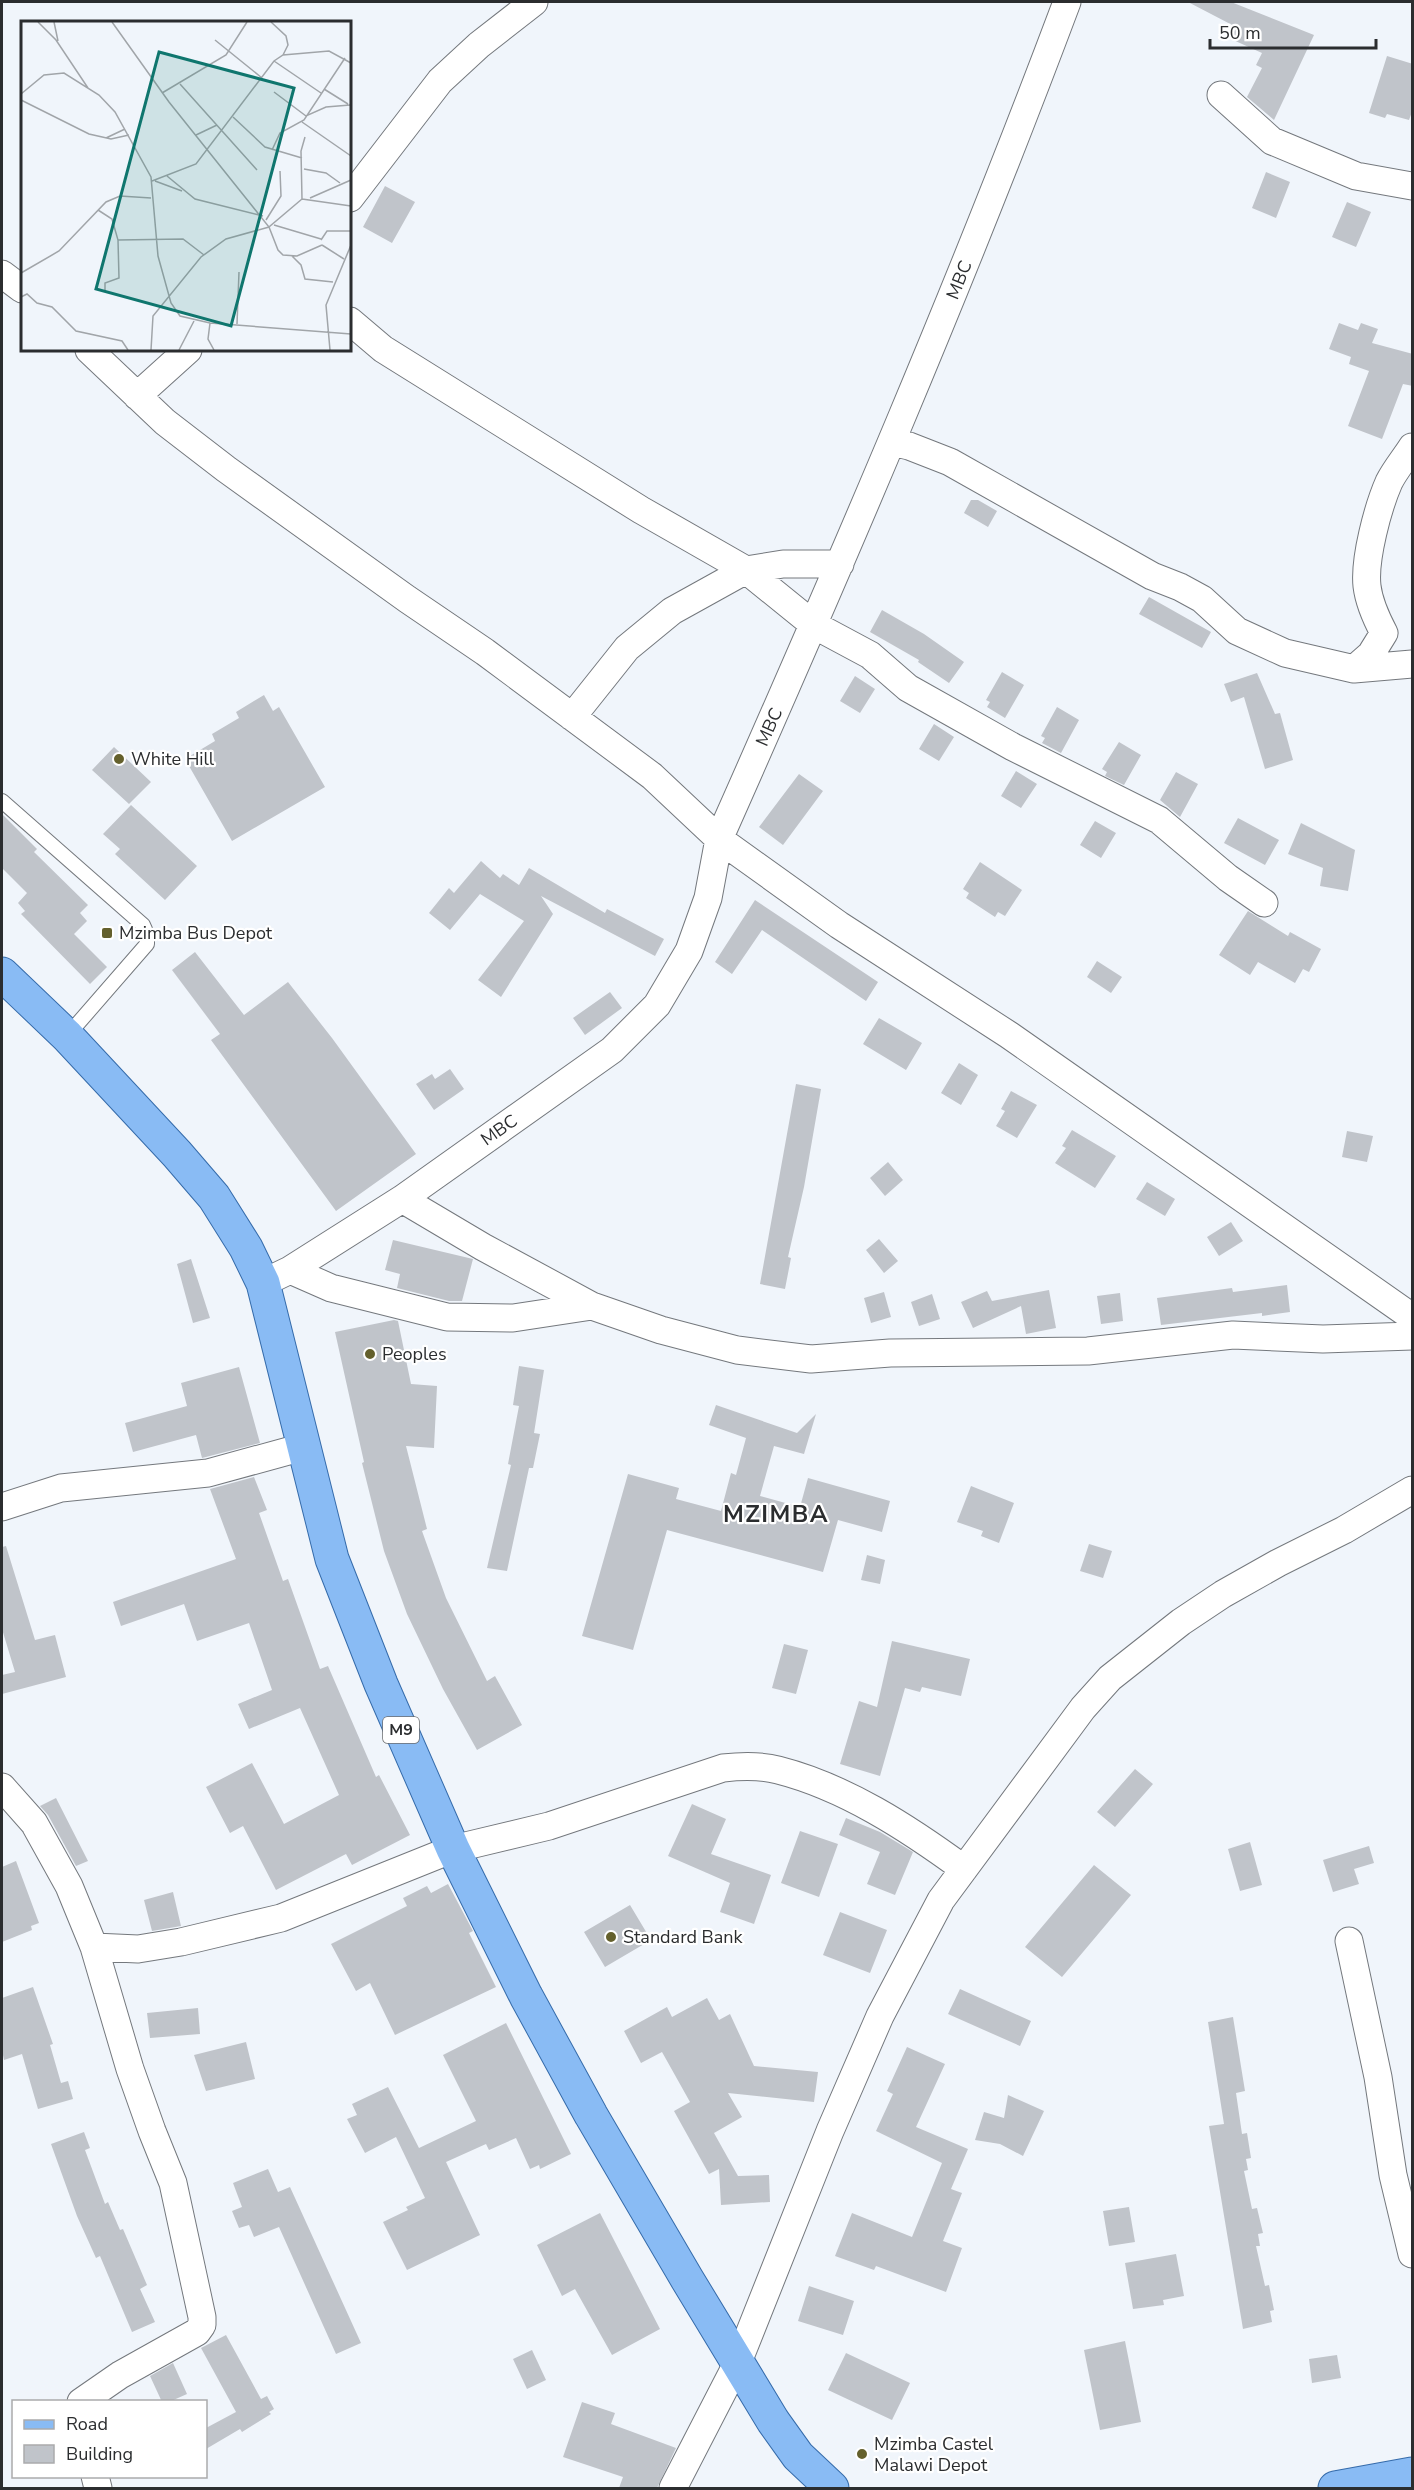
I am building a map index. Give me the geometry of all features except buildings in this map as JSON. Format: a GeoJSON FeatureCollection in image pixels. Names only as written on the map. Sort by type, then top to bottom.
{"type":"FeatureCollection","features":[{"type":"Feature","properties":{"kind":"main road","name":"M9"},"geometry":{"type":"LineString","coordinates":[[2,974],[67,1036],[177,1154],[214,1197],[246,1248],[277,1276],[303,1448],[332,1559],[381,1684],[453,1849],[525,1996],[586,2105],[772,2421],[798,2456],[832,2488]]}},
{"type":"Feature","properties":{"kind":"main road"},"geometry":{"type":"LineString","coordinates":[[1335,2488],[1413,2474]]}},
{"type":"Feature","properties":{"kind":"street"},"geometry":{"type":"LineString","coordinates":[[351,197],[440,81],[479,45],[534,2]]}},
{"type":"Feature","properties":{"kind":"street","name":"MBC"},"geometry":{"type":"LineString","coordinates":[[277,1276],[402,1199],[612,1050],[657,1005],[689,951],[708,898],[719,839],[892,442],[1005,166],[1067,2]]}},
{"type":"Feature","properties":{"kind":"street"},"geometry":{"type":"LineString","coordinates":[[1221,95],[1272,141],[1356,176],[1413,186]]}},
{"type":"Feature","properties":{"kind":"street"},"geometry":{"type":"LineString","coordinates":[[2,274],[21,288]]}},
{"type":"Feature","properties":{"kind":"street"},"geometry":{"type":"LineString","coordinates":[[351,322],[383,349],[641,510],[746,570],[814,625],[870,655],[908,688],[1013,747],[1159,820],[1228,878],[1264,903]]}},
{"type":"Feature","properties":{"kind":"street"},"geometry":{"type":"LineString","coordinates":[[89,351],[165,422],[226,469],[485,652],[652,776],[719,839],[839,925],[1019,1041],[1413,1317]]}},
{"type":"Feature","properties":{"kind":"street"},"geometry":{"type":"LineString","coordinates":[[136,396],[187,351]]}},
{"type":"Feature","properties":{"kind":"street"},"geometry":{"type":"LineString","coordinates":[[892,442],[950,462],[1152,576],[1202,599],[1237,631],[1258,642],[1285,653],[1354,669],[1413,664]]}},
{"type":"Feature","properties":{"kind":"street"},"geometry":{"type":"LineString","coordinates":[[1413,447],[1390,482],[1378,515],[1368,566],[1367,584],[1372,609],[1384,633],[1413,648]]}},
{"type":"Feature","properties":{"kind":"street"},"geometry":{"type":"LineString","coordinates":[[572,717],[627,648],[672,611],[746,570],[783,564],[840,564]]}},
{"type":"Feature","properties":{"kind":"street"},"geometry":{"type":"LineString","coordinates":[[1354,669],[1371,654],[1384,633]]}},
{"type":"Feature","properties":{"kind":"street"},"geometry":{"type":"LineString","coordinates":[[402,1199],[483,1247],[592,1306],[662,1330],[737,1350],[811,1359],[890,1353],[1088,1351],[1233,1335],[1323,1339],[1413,1336]]}},
{"type":"Feature","properties":{"kind":"street"},"geometry":{"type":"LineString","coordinates":[[277,1276],[447,1317],[513,1318],[592,1306]]}},
{"type":"Feature","properties":{"kind":"street"},"geometry":{"type":"LineString","coordinates":[[2,1507],[61,1488],[208,1473],[303,1448]]}},
{"type":"Feature","properties":{"kind":"street"},"geometry":{"type":"LineString","coordinates":[[673,2488],[738,2362],[830,2131],[880,2016],[941,1900],[1083,1708],[1110,1678],[1139,1654],[1223,1594],[1344,1530],[1413,1490]]}},
{"type":"Feature","properties":{"kind":"street"},"geometry":{"type":"LineString","coordinates":[[94,1947],[138,1949],[181,1942],[281,1918],[453,1849],[549,1826],[723,1768],[752,1766],[777,1770],[837,1790],[934,1847],[964,1869]]}},
{"type":"Feature","properties":{"kind":"street"},"geometry":{"type":"LineString","coordinates":[[2,1787],[34,1823],[69,1886],[94,1947],[134,2079],[173,2183],[202,2317],[202,2325],[197,2332],[120,2375],[84,2400]]}},
{"type":"Feature","properties":{"kind":"street"},"geometry":{"type":"LineString","coordinates":[[1349,1941],[1378,2077],[1393,2175],[1413,2254]]}},
{"type":"Feature","properties":{"kind":"lane"},"geometry":{"type":"LineString","coordinates":[[2,801],[142,925],[147,934],[147,944],[67,1036]]}},
{"type":"Feature","properties":{"kind":"place","name":"White Hill"},"geometry":{"type":"Point","coordinates":[119,759]}},
{"type":"Feature","properties":{"kind":"place","name":"Mzimba Bus Depot"},"geometry":{"type":"Point","coordinates":[107,933]}},
{"type":"Feature","properties":{"kind":"place","name":"Peoples"},"geometry":{"type":"Point","coordinates":[370,1354]}},
{"type":"Feature","properties":{"kind":"place","name":"Standard Bank"},"geometry":{"type":"Point","coordinates":[611,1937]}},
{"type":"Feature","properties":{"kind":"place","name":"Mzimba Castel Malawi Depot"},"geometry":{"type":"Point","coordinates":[862,2454]}},
{"type":"Feature","properties":{"kind":"district","name":"MZIMBA"},"geometry":{"type":"Point","coordinates":[776,1514]}}]}
